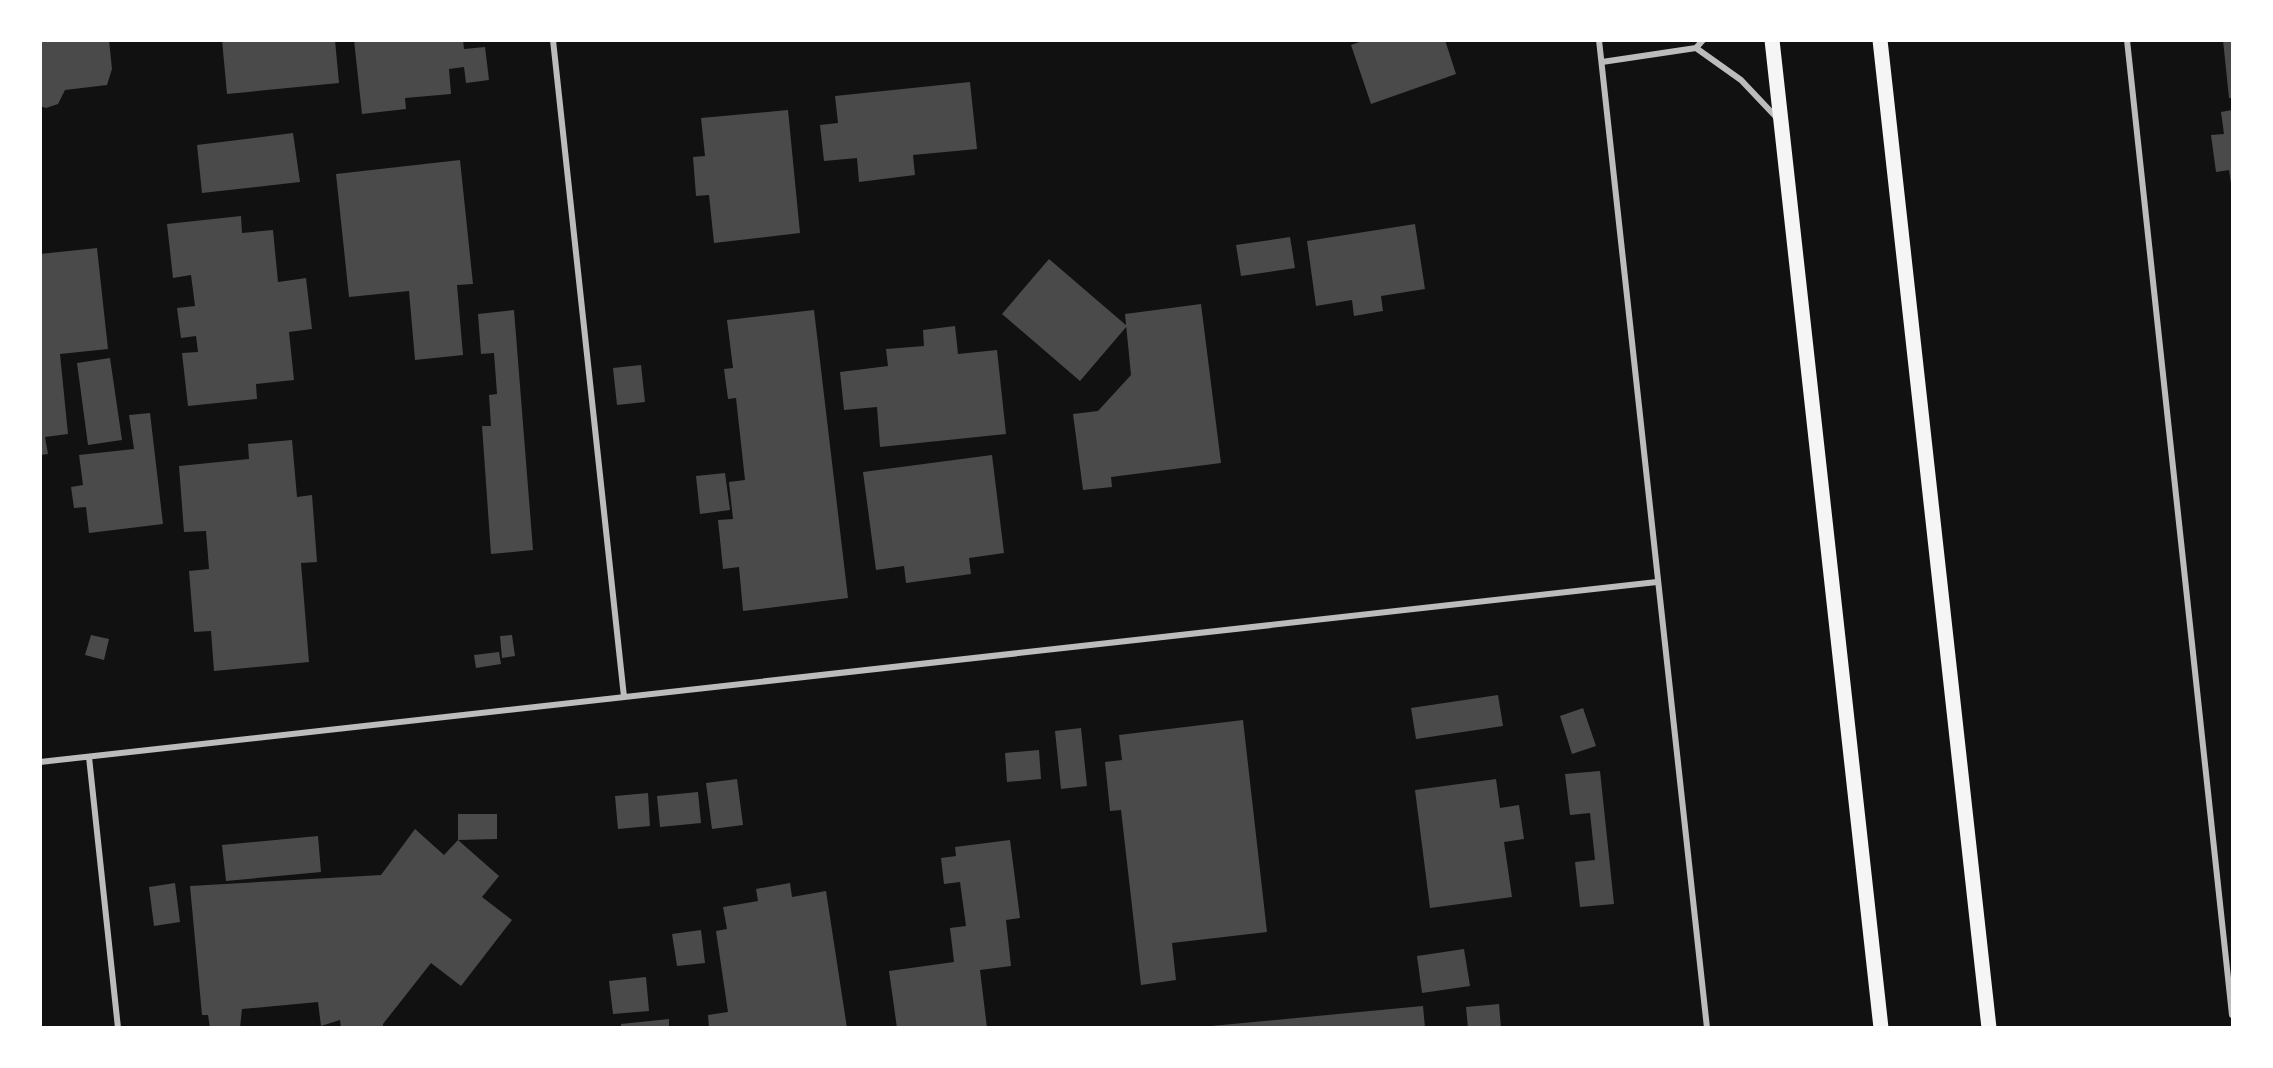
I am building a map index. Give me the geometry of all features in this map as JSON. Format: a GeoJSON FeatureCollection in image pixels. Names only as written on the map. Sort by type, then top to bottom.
{"type":"FeatureCollection","features":[{"type":"Feature","properties":{"kind":"main road"},"geometry":{"type":"LineString","coordinates":[[1772,40],[1881,1028]]}},
{"type":"Feature","properties":{"kind":"main road"},"geometry":{"type":"LineString","coordinates":[[1881,40],[1989,1028]]}},
{"type":"Feature","properties":{"kind":"street"},"geometry":{"type":"LineString","coordinates":[[553,40],[624,697]]}},
{"type":"Feature","properties":{"kind":"street"},"geometry":{"type":"LineString","coordinates":[[1599,40],[1707,1028]]}},
{"type":"Feature","properties":{"kind":"street"},"geometry":{"type":"LineString","coordinates":[[1602,62],[1696,48],[1703,40]]}},
{"type":"Feature","properties":{"kind":"street"},"geometry":{"type":"LineString","coordinates":[[2127,40],[2232,1015]]}},
{"type":"Feature","properties":{"kind":"street"},"geometry":{"type":"LineString","coordinates":[[1696,48],[1741,81],[1780,121]]}},
{"type":"Feature","properties":{"kind":"street"},"geometry":{"type":"LineString","coordinates":[[40,762],[1657,582]]}},
{"type":"Feature","properties":{"kind":"street"},"geometry":{"type":"LineString","coordinates":[[89,757],[118,1028]]}},
{"type":"Feature","properties":{"kind":"building"},"geometry":{"type":"Polygon","coordinates":[[[40,40],[109,40],[112,69],[107,85],[65,90],[58,104],[46,108],[40,106],[40,40]]]}},
{"type":"Feature","properties":{"kind":"building"},"geometry":{"type":"Polygon","coordinates":[[[222,40],[335,40],[339,83],[227,94],[222,40]]]}},
{"type":"Feature","properties":{"kind":"building"},"geometry":{"type":"Polygon","coordinates":[[[354,40],[463,40],[464,49],[485,47],[489,80],[466,83],[464,67],[449,69],[451,94],[405,98],[406,109],[362,114],[354,40]]]}},
{"type":"Feature","properties":{"kind":"building"},"geometry":{"type":"Polygon","coordinates":[[[1365,40],[1445,40],[1456,74],[1371,104],[1351,45],[1365,40]]]}},
{"type":"Feature","properties":{"kind":"building"},"geometry":{"type":"Polygon","coordinates":[[[2223,40],[2232,40],[2232,98],[2229,98],[2223,40]]]}},
{"type":"Feature","properties":{"kind":"building"},"geometry":{"type":"Polygon","coordinates":[[[970,82],[977,149],[913,155],[915,175],[859,182],[857,158],[824,161],[820,125],[838,123],[835,96],[970,82]]]}},
{"type":"Feature","properties":{"kind":"building"},"geometry":{"type":"Polygon","coordinates":[[[788,110],[800,233],[714,243],[709,195],[696,196],[693,157],[705,156],[701,118],[788,110]]]}},
{"type":"Feature","properties":{"kind":"building"},"geometry":{"type":"Polygon","coordinates":[[[2232,110],[2231,184],[2229,170],[2216,172],[2211,135],[2224,134],[2221,112],[2232,110]]]}},
{"type":"Feature","properties":{"kind":"building"},"geometry":{"type":"Polygon","coordinates":[[[293,133],[300,182],[202,193],[197,145],[293,133]]]}},
{"type":"Feature","properties":{"kind":"building"},"geometry":{"type":"Polygon","coordinates":[[[460,160],[473,284],[457,285],[463,355],[415,360],[409,291],[349,297],[336,174],[460,160]]]}},
{"type":"Feature","properties":{"kind":"building"},"geometry":{"type":"Polygon","coordinates":[[[241,216],[242,233],[273,230],[278,282],[306,278],[312,329],[289,332],[294,380],[256,384],[257,399],[188,406],[182,353],[198,352],[196,336],[181,338],[177,308],[195,306],[191,275],[173,278],[167,224],[241,216]]]}},
{"type":"Feature","properties":{"kind":"building"},"geometry":{"type":"Polygon","coordinates":[[[1415,224],[1425,289],[1381,296],[1383,311],[1354,316],[1352,300],[1316,306],[1307,241],[1415,224]]]}},
{"type":"Feature","properties":{"kind":"building"},"geometry":{"type":"Polygon","coordinates":[[[1290,237],[1295,268],[1241,276],[1236,245],[1290,237]]]}},
{"type":"Feature","properties":{"kind":"building"},"geometry":{"type":"Polygon","coordinates":[[[97,248],[108,349],[60,354],[68,434],[45,437],[48,454],[40,455],[40,254],[97,248]]]}},
{"type":"Feature","properties":{"kind":"building"},"geometry":{"type":"Polygon","coordinates":[[[1049,259],[1127,326],[1080,381],[1002,314],[1049,259]]]}},
{"type":"Feature","properties":{"kind":"building"},"geometry":{"type":"Polygon","coordinates":[[[1201,304],[1221,463],[1111,477],[1112,487],[1083,490],[1073,414],[1098,411],[1131,375],[1125,314],[1201,304]]]}},
{"type":"Feature","properties":{"kind":"building"},"geometry":{"type":"Polygon","coordinates":[[[514,310],[533,550],[491,554],[482,426],[491,426],[489,395],[497,394],[494,353],[481,354],[478,314],[514,310]]]}},
{"type":"Feature","properties":{"kind":"building"},"geometry":{"type":"Polygon","coordinates":[[[814,310],[848,598],[743,611],[739,567],[723,569],[718,520],[733,519],[729,482],[745,480],[736,398],[728,399],[724,369],[733,368],[727,320],[814,310]]]}},
{"type":"Feature","properties":{"kind":"building"},"geometry":{"type":"Polygon","coordinates":[[[955,326],[958,354],[997,350],[1006,434],[880,447],[877,407],[844,410],[840,372],[888,366],[886,349],[924,346],[923,330],[955,326]]]}},
{"type":"Feature","properties":{"kind":"building"},"geometry":{"type":"Polygon","coordinates":[[[110,358],[122,440],[88,445],[77,363],[110,358]]]}},
{"type":"Feature","properties":{"kind":"building"},"geometry":{"type":"Polygon","coordinates":[[[641,365],[645,402],[617,405],[613,368],[641,365]]]}},
{"type":"Feature","properties":{"kind":"building"},"geometry":{"type":"Polygon","coordinates":[[[150,413],[163,524],[89,533],[86,507],[74,508],[71,487],[83,485],[79,455],[134,449],[129,415],[150,413]]]}},
{"type":"Feature","properties":{"kind":"building"},"geometry":{"type":"Polygon","coordinates":[[[292,440],[297,497],[312,495],[317,562],[301,563],[309,662],[214,671],[211,631],[194,632],[189,571],[209,569],[206,531],[184,532],[179,466],[249,459],[248,444],[292,440]]]}},
{"type":"Feature","properties":{"kind":"building"},"geometry":{"type":"Polygon","coordinates":[[[992,455],[1004,553],[969,558],[971,574],[906,583],[904,566],[876,570],[863,472],[992,455]]]}},
{"type":"Feature","properties":{"kind":"building"},"geometry":{"type":"Polygon","coordinates":[[[725,473],[730,510],[700,514],[696,476],[725,473]]]}},
{"type":"Feature","properties":{"kind":"building"},"geometry":{"type":"Polygon","coordinates":[[[91,635],[109,639],[104,660],[85,655],[91,635]]]}},
{"type":"Feature","properties":{"kind":"building"},"geometry":{"type":"Polygon","coordinates":[[[512,635],[515,656],[502,658],[500,636],[512,635]]]}},
{"type":"Feature","properties":{"kind":"building"},"geometry":{"type":"Polygon","coordinates":[[[499,652],[501,664],[476,668],[474,655],[499,652]]]}},
{"type":"Feature","properties":{"kind":"building"},"geometry":{"type":"Polygon","coordinates":[[[1498,695],[1503,726],[1416,739],[1411,708],[1498,695]]]}},
{"type":"Feature","properties":{"kind":"building"},"geometry":{"type":"Polygon","coordinates":[[[1583,708],[1596,746],[1572,754],[1560,716],[1583,708]]]}},
{"type":"Feature","properties":{"kind":"building"},"geometry":{"type":"Polygon","coordinates":[[[1243,720],[1267,932],[1172,943],[1176,980],[1141,985],[1121,810],[1110,811],[1105,762],[1122,760],[1119,735],[1243,720]]]}},
{"type":"Feature","properties":{"kind":"building"},"geometry":{"type":"Polygon","coordinates":[[[1081,728],[1087,786],[1061,789],[1055,731],[1081,728]]]}},
{"type":"Feature","properties":{"kind":"building"},"geometry":{"type":"Polygon","coordinates":[[[1039,750],[1041,779],[1007,782],[1005,753],[1039,750]]]}},
{"type":"Feature","properties":{"kind":"building"},"geometry":{"type":"Polygon","coordinates":[[[1600,771],[1614,904],[1580,907],[1575,862],[1595,860],[1590,813],[1570,815],[1565,774],[1600,771]]]}},
{"type":"Feature","properties":{"kind":"building"},"geometry":{"type":"Polygon","coordinates":[[[737,779],[743,825],[712,829],[706,783],[737,779]]]}},
{"type":"Feature","properties":{"kind":"building"},"geometry":{"type":"Polygon","coordinates":[[[1496,779],[1500,808],[1519,805],[1524,839],[1504,842],[1512,897],[1430,908],[1415,790],[1496,779]]]}},
{"type":"Feature","properties":{"kind":"building"},"geometry":{"type":"Polygon","coordinates":[[[698,792],[701,823],[660,827],[657,796],[698,792]]]}},
{"type":"Feature","properties":{"kind":"building"},"geometry":{"type":"Polygon","coordinates":[[[648,793],[650,826],[618,829],[615,796],[648,793]]]}},
{"type":"Feature","properties":{"kind":"building"},"geometry":{"type":"Polygon","coordinates":[[[458,814],[497,814],[497,839],[458,840],[458,814]]]}},
{"type":"Feature","properties":{"kind":"building"},"geometry":{"type":"Polygon","coordinates":[[[415,829],[444,855],[458,840],[499,876],[482,897],[512,920],[461,986],[431,963],[383,1024],[383,1028],[341,1028],[340,1020],[321,1026],[318,1002],[242,1009],[240,1028],[210,1028],[208,1015],[202,1015],[190,886],[381,875],[415,829]]]}},
{"type":"Feature","properties":{"kind":"building"},"geometry":{"type":"Polygon","coordinates":[[[318,836],[321,872],[226,881],[222,845],[318,836]]]}},
{"type":"Feature","properties":{"kind":"building"},"geometry":{"type":"Polygon","coordinates":[[[1010,840],[1020,918],[1006,920],[1011,966],[980,970],[987,1028],[897,1028],[889,971],[954,962],[950,928],[966,926],[960,882],[944,884],[941,858],[956,856],[955,847],[1010,840]]]}},
{"type":"Feature","properties":{"kind":"building"},"geometry":{"type":"Polygon","coordinates":[[[175,883],[180,922],[154,926],[149,887],[175,883]]]}},
{"type":"Feature","properties":{"kind":"building"},"geometry":{"type":"Polygon","coordinates":[[[790,883],[792,897],[826,891],[847,1028],[709,1028],[708,1015],[728,1012],[716,931],[727,929],[723,907],[758,901],[756,889],[790,883]]]}},
{"type":"Feature","properties":{"kind":"building"},"geometry":{"type":"Polygon","coordinates":[[[701,930],[705,963],[677,966],[672,934],[701,930]]]}},
{"type":"Feature","properties":{"kind":"building"},"geometry":{"type":"Polygon","coordinates":[[[1464,949],[1470,986],[1422,993],[1417,956],[1464,949]]]}},
{"type":"Feature","properties":{"kind":"building"},"geometry":{"type":"Polygon","coordinates":[[[646,977],[649,1011],[613,1014],[609,981],[646,977]]]}},
{"type":"Feature","properties":{"kind":"building"},"geometry":{"type":"Polygon","coordinates":[[[1499,1004],[1501,1028],[1468,1028],[1466,1007],[1499,1004]]]}},
{"type":"Feature","properties":{"kind":"building"},"geometry":{"type":"Polygon","coordinates":[[[1423,1006],[1425,1028],[1211,1028],[1211,1026],[1423,1006]]]}},
{"type":"Feature","properties":{"kind":"building"},"geometry":{"type":"Polygon","coordinates":[[[669,1019],[669,1028],[621,1028],[621,1024],[669,1019]]]}}]}
